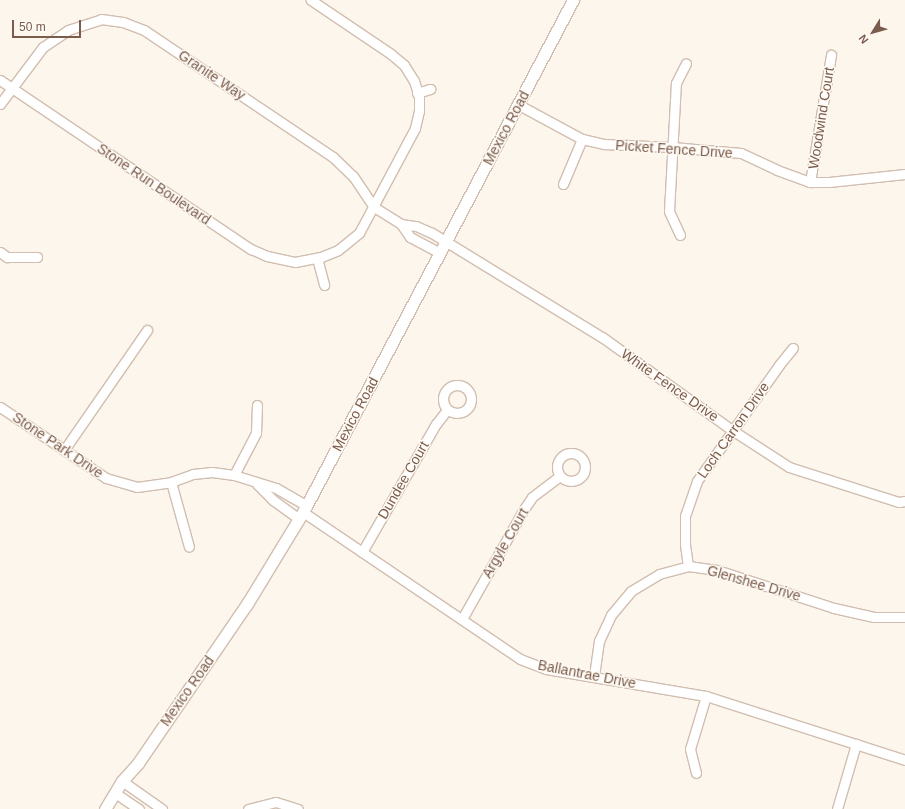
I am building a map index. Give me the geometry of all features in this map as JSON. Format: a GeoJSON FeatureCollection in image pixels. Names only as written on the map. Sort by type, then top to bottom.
{"type":"FeatureCollection","features":[{"type":"Feature","properties":{"kind":"street"},"geometry":{"type":"LineString","coordinates":[[311,0],[391,54],[404,65],[414,81],[418,93],[430,89]]}},
{"type":"Feature","properties":{"kind":"street","name":"Mexico Road"},"geometry":{"type":"LineString","coordinates":[[105,809],[122,781],[138,763],[247,604],[303,512],[519,105],[573,0]]}},
{"type":"Feature","properties":{"kind":"street","name":"Granite Way"},"geometry":{"type":"LineString","coordinates":[[11,88],[43,47],[68,30],[101,19],[122,22],[144,30],[334,157],[353,176],[374,207],[401,224],[410,237],[440,253]]}},
{"type":"Feature","properties":{"kind":"street","name":"Woodwind Court"},"geometry":{"type":"LineString","coordinates":[[810,182],[831,55]]}},
{"type":"Feature","properties":{"kind":"street"},"geometry":{"type":"LineString","coordinates":[[680,235],[669,211],[676,83],[686,63]]}},
{"type":"Feature","properties":{"kind":"street","name":"Stone Run Boulevard"},"geometry":{"type":"LineString","coordinates":[[0,80],[250,248],[267,256],[281,260],[302,262],[318,258],[338,250],[350,242],[359,233],[415,128],[419,111],[418,93]]}},
{"type":"Feature","properties":{"kind":"street"},"geometry":{"type":"LineString","coordinates":[[0,104],[11,88]]}},
{"type":"Feature","properties":{"kind":"street","name":"Picket Fence Drive"},"geometry":{"type":"LineString","coordinates":[[519,105],[582,139],[604,144],[672,147],[741,153],[777,170],[810,182],[829,182],[905,174]]}},
{"type":"Feature","properties":{"kind":"street"},"geometry":{"type":"LineString","coordinates":[[563,184],[582,139]]}},
{"type":"Feature","properties":{"kind":"street","name":"Granite Way"},"geometry":{"type":"LineString","coordinates":[[401,224],[416,226],[446,242]]}},
{"type":"Feature","properties":{"kind":"street","name":"White Fence Drive"},"geometry":{"type":"LineString","coordinates":[[446,242],[602,337],[732,430],[789,467],[899,502],[905,501]]}},
{"type":"Feature","properties":{"kind":"street"},"geometry":{"type":"LineString","coordinates":[[0,252],[7,257],[37,257]]}},
{"type":"Feature","properties":{"kind":"street"},"geometry":{"type":"LineString","coordinates":[[318,258],[324,285]]}},
{"type":"Feature","properties":{"kind":"street"},"geometry":{"type":"LineString","coordinates":[[64,450],[147,330]]}},
{"type":"Feature","properties":{"kind":"street","name":"Loch Carron Drive"},"geometry":{"type":"LineString","coordinates":[[688,566],[685,544],[685,516],[697,481],[732,430],[793,348]]}},
{"type":"Feature","properties":{"kind":"street"},"geometry":{"type":"LineString","coordinates":[[234,475],[256,433],[257,405]]}},
{"type":"Feature","properties":{"kind":"street","name":"Stone Park Drive"},"geometry":{"type":"LineString","coordinates":[[0,407],[106,478],[137,487],[171,482],[193,474],[212,472],[234,475],[276,488],[303,512]]}},
{"type":"Feature","properties":{"kind":"street","name":"Dundee Court"},"geometry":{"type":"LineString","coordinates":[[362,552],[436,424],[447,410]]}},
{"type":"Feature","properties":{"kind":"street","name":"Argyle Court"},"geometry":{"type":"LineString","coordinates":[[462,619],[532,497],[560,476]]}},
{"type":"Feature","properties":{"kind":"street"},"geometry":{"type":"LineString","coordinates":[[171,482],[189,547]]}},
{"type":"Feature","properties":{"kind":"street","name":"Stone Park Drive"},"geometry":{"type":"LineString","coordinates":[[256,483],[273,500],[303,512]]}},
{"type":"Feature","properties":{"kind":"street","name":"Ballantrae Drive"},"geometry":{"type":"LineString","coordinates":[[303,512],[520,659],[546,669],[706,696],[905,760]]}},
{"type":"Feature","properties":{"kind":"street","name":"Glenshee Drive"},"geometry":{"type":"LineString","coordinates":[[594,676],[599,641],[611,615],[631,592],[659,574],[688,566],[717,570],[834,608],[874,617],[905,617]]}},
{"type":"Feature","properties":{"kind":"street"},"geometry":{"type":"LineString","coordinates":[[696,773],[690,749],[706,696]]}},
{"type":"Feature","properties":{"kind":"street"},"geometry":{"type":"LineString","coordinates":[[837,809],[856,744]]}},
{"type":"Feature","properties":{"kind":"street"},"geometry":{"type":"LineString","coordinates":[[122,781],[162,809]]}},
{"type":"Feature","properties":{"kind":"street"},"geometry":{"type":"LineString","coordinates":[[115,792],[139,809]]}},
{"type":"Feature","properties":{"kind":"street"},"geometry":{"type":"LineString","coordinates":[[248,809],[276,802],[298,809]]}}]}
